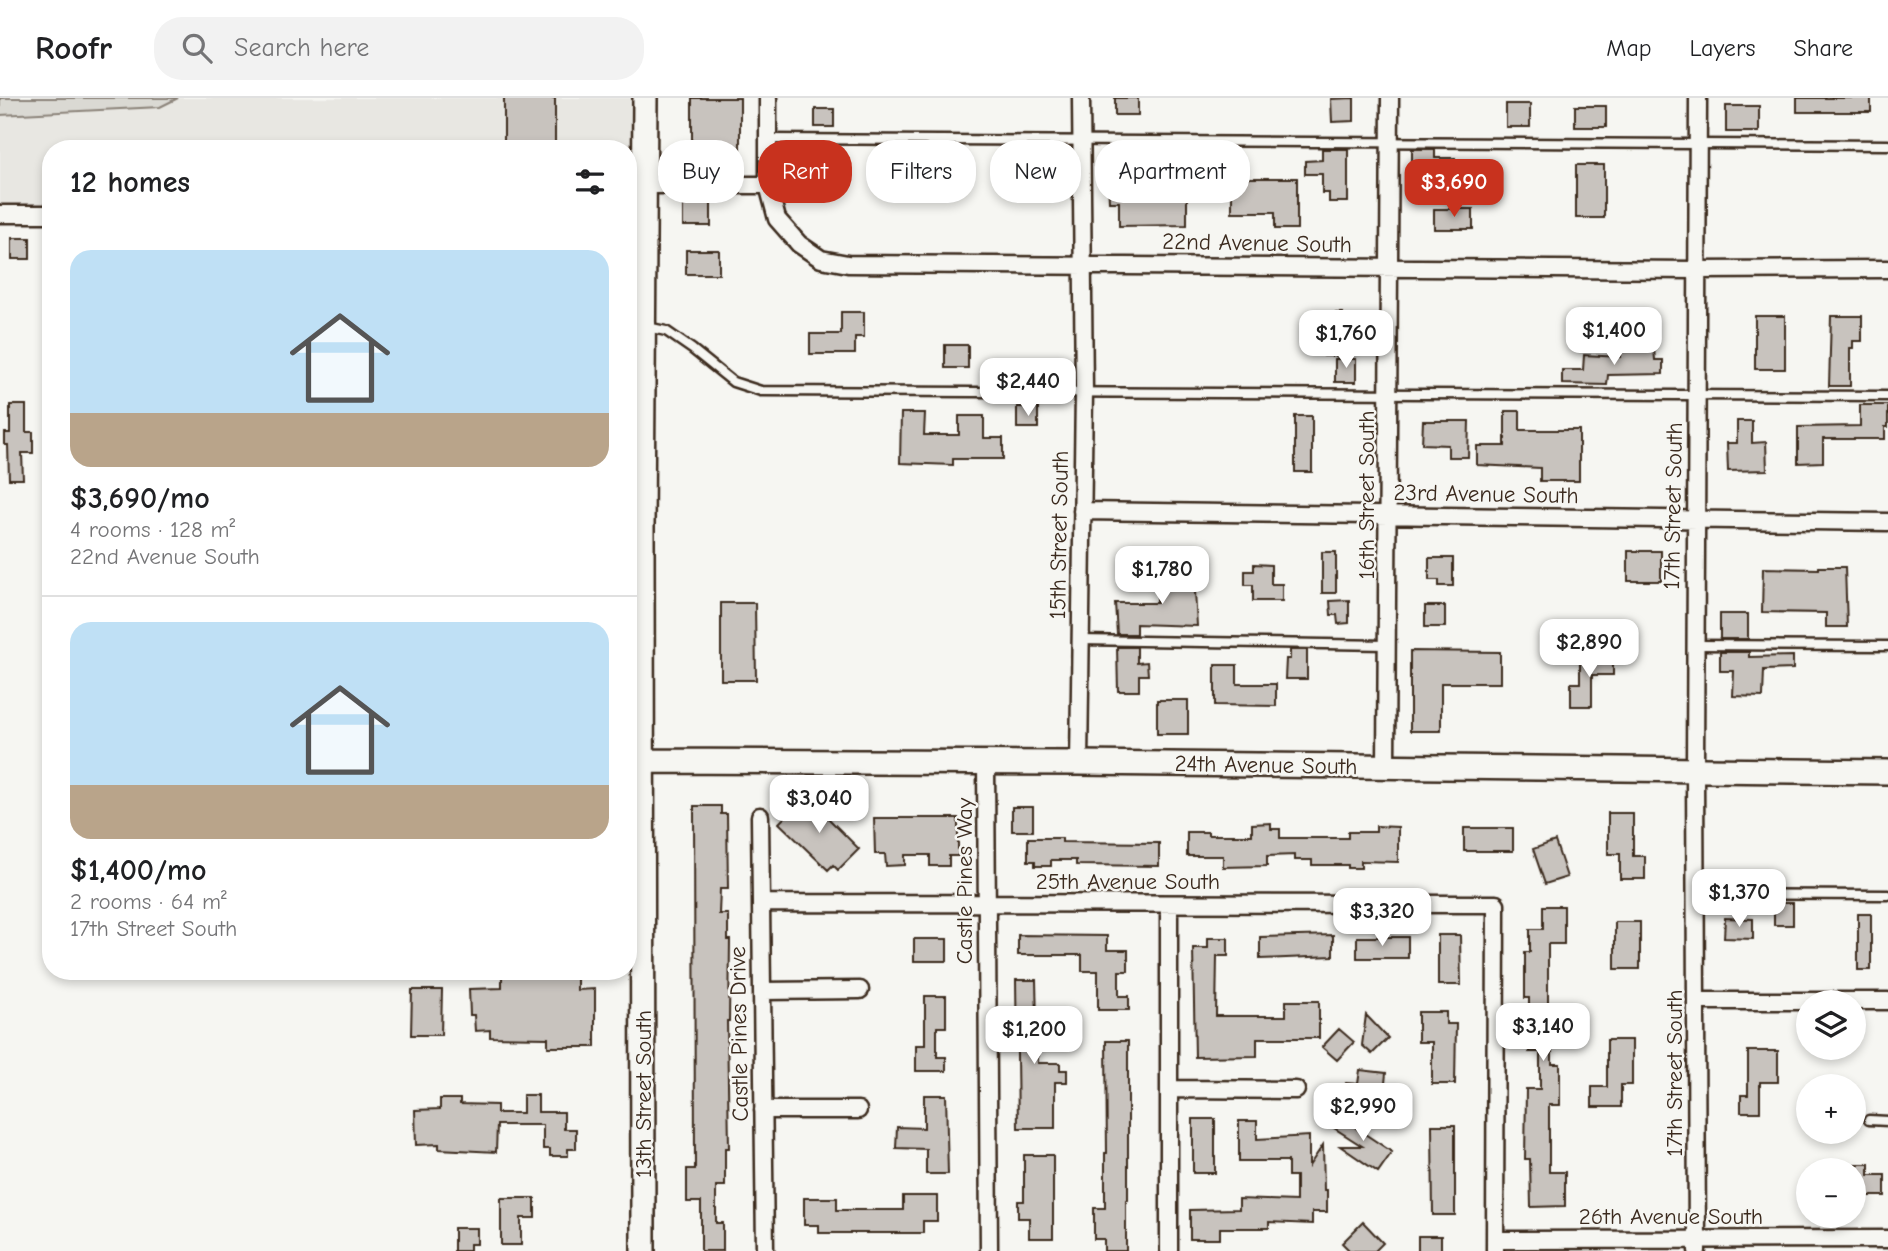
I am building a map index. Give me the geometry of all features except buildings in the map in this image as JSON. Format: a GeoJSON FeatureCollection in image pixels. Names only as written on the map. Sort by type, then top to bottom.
{"type":"FeatureCollection","features":[{"type":"Feature","properties":{"kind":"street","name":"13th Street South"},"geometry":{"type":"LineString","coordinates":[[637,482],[644,326],[637,212],[645,185],[645,98]]}},
{"type":"Feature","properties":{"kind":"street","name":"22nd Avenue South"},"geometry":{"type":"LineString","coordinates":[[767,139],[768,98]]}},
{"type":"Feature","properties":{"kind":"street","name":"15th Street South"},"geometry":{"type":"LineString","coordinates":[[1079,763],[1084,391],[1081,98]]}},
{"type":"Feature","properties":{"kind":"street","name":"16th Street South"},"geometry":{"type":"LineString","coordinates":[[1386,766],[1390,98]]}},
{"type":"Feature","properties":{"kind":"street","name":"17th Street South"},"geometry":{"type":"LineString","coordinates":[[1697,1245],[1695,520],[1698,396],[1698,98]]}},
{"type":"Feature","properties":{"kind":"street"},"geometry":{"type":"LineString","coordinates":[[645,185],[758,185]]}},
{"type":"Feature","properties":{"kind":"street","name":"22nd Avenue South"},"geometry":{"type":"LineString","coordinates":[[773,203],[777,219],[799,244],[821,260],[848,264],[1888,269]]}},
{"type":"Feature","properties":{"kind":"street"},"geometry":{"type":"LineString","coordinates":[[0,214],[42,214]]}},
{"type":"Feature","properties":{"kind":"street","name":"23rd Avenue South"},"geometry":{"type":"LineString","coordinates":[[1082,511],[1888,522]]}},
{"type":"Feature","properties":{"kind":"street","name":"13th Street South"},"geometry":{"type":"LineString","coordinates":[[637,586],[643,761],[643,1251]]}},
{"type":"Feature","properties":{"kind":"street","name":"24th Avenue South"},"geometry":{"type":"LineString","coordinates":[[643,761],[1695,768],[1888,772]]}},
{"type":"Feature","properties":{"kind":"street","name":"Castle Pines Way"},"geometry":{"type":"LineString","coordinates":[[986,763],[989,1251]]}},
{"type":"Feature","properties":{"kind":"street","name":"Castle Pines Drive"},"geometry":{"type":"LineString","coordinates":[[760,816],[765,1251]]}},
{"type":"Feature","properties":{"kind":"street","name":"25th Avenue South"},"geometry":{"type":"LineString","coordinates":[[761,903],[1496,904],[1495,1245]]}},
{"type":"Feature","properties":{"kind":"street"},"geometry":{"type":"LineString","coordinates":[[1168,1251],[1169,905]]}},
{"type":"Feature","properties":{"kind":"street"},"geometry":{"type":"LineString","coordinates":[[762,991],[860,990]]}},
{"type":"Feature","properties":{"kind":"street"},"geometry":{"type":"LineString","coordinates":[[1697,1001],[1888,1002]]}},
{"type":"Feature","properties":{"kind":"street"},"geometry":{"type":"LineString","coordinates":[[1169,1089],[1296,1090]]}},
{"type":"Feature","properties":{"kind":"street"},"geometry":{"type":"LineString","coordinates":[[763,1110],[858,1110]]}},
{"type":"Feature","properties":{"kind":"street","name":"26th Avenue South"},"geometry":{"type":"LineString","coordinates":[[1495,1245],[1697,1245],[1888,1239]]}},
{"type":"Feature","properties":{"kind":"lane"},"geometry":{"type":"LineString","coordinates":[[767,139],[1888,145]]}},
{"type":"Feature","properties":{"kind":"lane"},"geometry":{"type":"LineString","coordinates":[[644,326],[666,331],[733,383],[761,391],[1888,396]]}},
{"type":"Feature","properties":{"kind":"lane"},"geometry":{"type":"LineString","coordinates":[[1080,640],[1387,645]]}},
{"type":"Feature","properties":{"kind":"lane"},"geometry":{"type":"LineString","coordinates":[[1695,645],[1888,646]]}},
{"type":"Feature","properties":{"kind":"lane"},"geometry":{"type":"LineString","coordinates":[[1697,894],[1888,895]]}},
{"type":"Feature","properties":{"kind":"lane"},"geometry":{"type":"LineString","coordinates":[[1869,1121],[1888,1121]]}},
{"type":"Feature","properties":{"kind":"shaded area"},"geometry":{"type":"Polygon","coordinates":[[[0,98],[645,98],[646,212],[637,212],[637,140],[42,140],[42,214],[0,214],[0,98]]]}},
{"type":"Feature","properties":{"kind":"shaded area"},"geometry":{"type":"Polygon","coordinates":[[[0,98],[178,98],[160,107],[0,115],[0,98]]]}}]}
